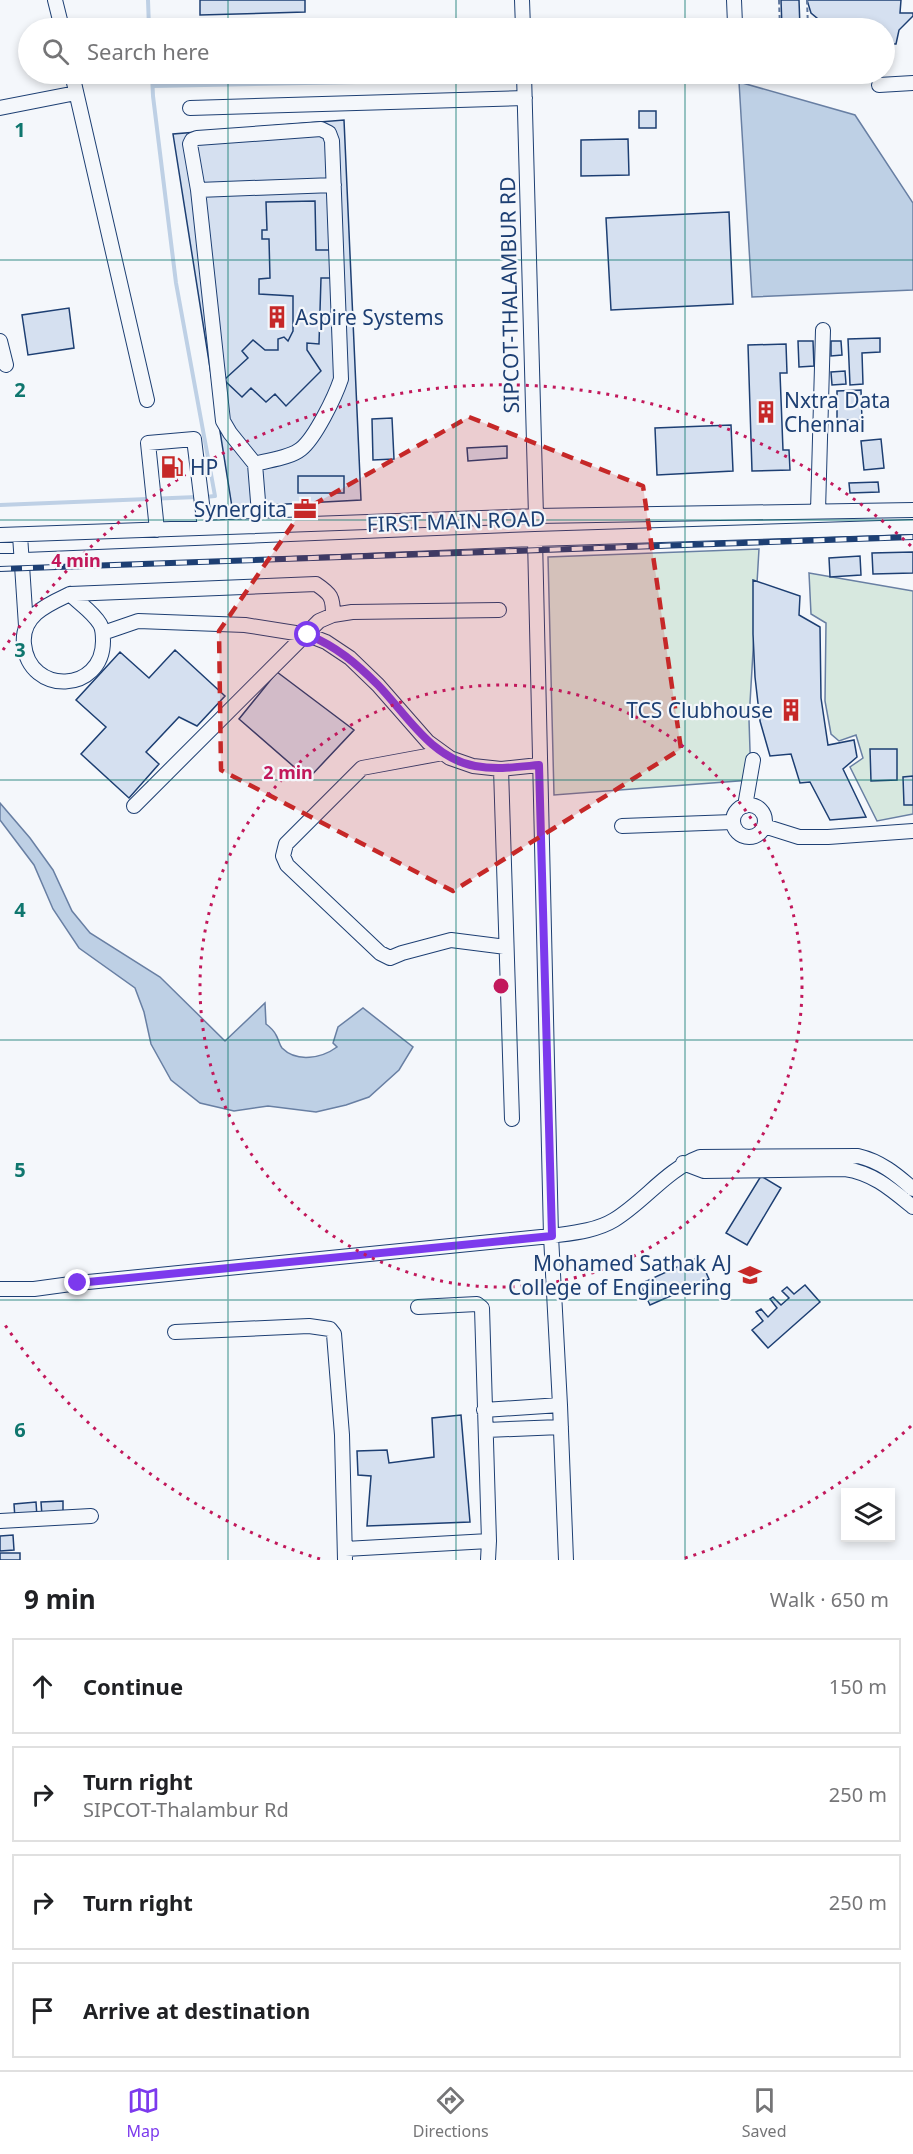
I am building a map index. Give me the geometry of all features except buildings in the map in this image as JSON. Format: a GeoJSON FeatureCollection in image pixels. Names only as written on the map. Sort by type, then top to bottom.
{"type":"FeatureCollection","features":[{"type":"Feature","properties":{"kind":"street"},"geometry":{"type":"LineString","coordinates":[[55,0],[60,18]]}},
{"type":"Feature","properties":{"kind":"street"},"geometry":{"type":"LineString","coordinates":[[522,0],[523,18]]}},
{"type":"Feature","properties":{"kind":"street"},"geometry":{"type":"LineString","coordinates":[[734,0],[735,18]]}},
{"type":"Feature","properties":{"kind":"street"},"geometry":{"type":"LineString","coordinates":[[879,85],[913,83]]}},
{"type":"Feature","properties":{"kind":"street"},"geometry":{"type":"LineString","coordinates":[[74,84],[147,400]]}},
{"type":"Feature","properties":{"kind":"street","name":"SIPCOT-THALAMBUR RD"},"geometry":{"type":"LineString","coordinates":[[524,84],[536,516]]}},
{"type":"Feature","properties":{"kind":"street"},"geometry":{"type":"LineString","coordinates":[[0,108],[76,93]]}},
{"type":"Feature","properties":{"kind":"street"},"geometry":{"type":"LineString","coordinates":[[190,108],[525,98]]}},
{"type":"Feature","properties":{"kind":"street"},"geometry":{"type":"LineString","coordinates":[[255,464],[300,449],[319,424],[335,396],[340,379],[332,141],[329,134],[321,129],[192,140],[190,144],[198,190],[223,421],[255,464],[260,526]]}},
{"type":"Feature","properties":{"kind":"street"},"geometry":{"type":"LineString","coordinates":[[198,190],[334,185]]}},
{"type":"Feature","properties":{"kind":"street"},"geometry":{"type":"LineString","coordinates":[[818,511],[823,330]]}},
{"type":"Feature","properties":{"kind":"street"},"geometry":{"type":"LineString","coordinates":[[0,341],[6,365]]}},
{"type":"Feature","properties":{"kind":"street"},"geometry":{"type":"LineString","coordinates":[[157,530],[148,443],[194,439],[205,528]]}},
{"type":"Feature","properties":{"kind":"street"},"geometry":{"type":"LineString","coordinates":[[0,535],[536,516],[913,510]]}},
{"type":"Feature","properties":{"kind":"street","name":"FIRST MAIN ROAD"},"geometry":{"type":"LineString","coordinates":[[0,561],[535,538],[913,527]]}},
{"type":"Feature","properties":{"kind":"street"},"geometry":{"type":"LineString","coordinates":[[20,535],[26,626],[24,646],[30,665],[39,674],[51,680],[65,682],[78,680],[90,673],[98,663],[103,651],[101,625],[93,614],[70,594]]}},
{"type":"Feature","properties":{"kind":"street"},"geometry":{"type":"LineString","coordinates":[[535,538],[552,1236],[566,1560]]}},
{"type":"Feature","properties":{"kind":"street"},"geometry":{"type":"LineString","coordinates":[[26,626],[44,606],[70,594],[316,584],[333,600],[333,615]]}},
{"type":"Feature","properties":{"kind":"street"},"geometry":{"type":"LineString","coordinates":[[134,806],[308,635],[319,621],[333,615],[352,612],[499,610]]}},
{"type":"Feature","properties":{"kind":"street"},"geometry":{"type":"LineString","coordinates":[[103,633],[138,621],[245,625],[308,635],[326,642],[350,658],[378,685],[428,742],[450,758],[473,766],[501,769],[539,765]]}},
{"type":"Feature","properties":{"kind":"street"},"geometry":{"type":"LineString","coordinates":[[443,753],[362,768],[286,844],[283,856],[287,865],[380,953],[390,957],[451,940],[506,946]]}},
{"type":"Feature","properties":{"kind":"street"},"geometry":{"type":"LineString","coordinates":[[745,806],[753,760]]}},
{"type":"Feature","properties":{"kind":"street"},"geometry":{"type":"LineString","coordinates":[[501,769],[512,1119]]}},
{"type":"Feature","properties":{"kind":"street"},"geometry":{"type":"LineString","coordinates":[[745,806],[753,806],[764,818],[764,826],[759,833],[748,837],[738,832],[733,822],[738,810],[745,806]]}},
{"type":"Feature","properties":{"kind":"street"},"geometry":{"type":"LineString","coordinates":[[622,826],[733,822]]}},
{"type":"Feature","properties":{"kind":"street"},"geometry":{"type":"LineString","coordinates":[[764,826],[799,837],[913,831]]}},
{"type":"Feature","properties":{"kind":"street"},"geometry":{"type":"LineString","coordinates":[[0,1289],[34,1289],[90,1281],[552,1236],[593,1228],[613,1221],[683,1163],[700,1156],[858,1156],[872,1159],[884,1166],[913,1189]]}},
{"type":"Feature","properties":{"kind":"street"},"geometry":{"type":"LineString","coordinates":[[683,1163],[704,1171],[855,1170],[876,1178],[913,1207]]}},
{"type":"Feature","properties":{"kind":"street"},"geometry":{"type":"LineString","coordinates":[[418,1307],[477,1304],[482,1308],[488,1560]]}},
{"type":"Feature","properties":{"kind":"street"},"geometry":{"type":"LineString","coordinates":[[175,1332],[309,1326],[330,1329],[334,1334],[342,1436],[345,1555],[489,1541]]}},
{"type":"Feature","properties":{"kind":"street"},"geometry":{"type":"LineString","coordinates":[[484,1410],[560,1405]]}},
{"type":"Feature","properties":{"kind":"street"},"geometry":{"type":"LineString","coordinates":[[486,1430],[561,1427]]}},
{"type":"Feature","properties":{"kind":"street"},"geometry":{"type":"LineString","coordinates":[[0,1521],[91,1516]]}},
{"type":"Feature","properties":{"kind":"path"},"geometry":{"type":"LineString","coordinates":[[779,0],[780,18]]}},
{"type":"Feature","properties":{"kind":"path"},"geometry":{"type":"LineString","coordinates":[[807,0],[808,18]]}},
{"type":"Feature","properties":{"kind":"highlighted area"},"geometry":{"type":"Polygon","coordinates":[[[469,417],[643,486],[681,749],[453,891],[221,770],[219,631],[302,511],[469,417]]]}},
{"type":"Feature","properties":{"kind":"shaded area"},"geometry":{"type":"Polygon","coordinates":[[[759,549],[749,720],[751,780],[554,795],[548,557],[759,549]]]}},
{"type":"Feature","properties":{"kind":"shaded area"},"geometry":{"type":"Polygon","coordinates":[[[809,573],[913,591],[913,814],[877,821],[850,767],[863,758],[856,735],[839,741],[831,734],[825,701],[826,623],[811,614],[809,573]]]}},
{"type":"Feature","properties":{"kind":"water"},"geometry":{"type":"Polygon","coordinates":[[[739,84],[855,115],[913,203],[913,290],[752,297],[739,84]]]}},
{"type":"Feature","properties":{"kind":"water"},"geometry":{"type":"Polygon","coordinates":[[[0,803],[30,838],[53,870],[72,911],[90,933],[160,977],[225,1041],[265,1003],[266,1024],[272,1029],[282,1048],[295,1056],[317,1056],[337,1047],[333,1043],[338,1027],[363,1008],[413,1047],[399,1070],[369,1097],[316,1112],[268,1106],[234,1111],[200,1103],[171,1080],[151,1044],[144,1012],[135,988],[79,948],[53,909],[34,865],[0,820],[0,803]]]}},
{"type":"Feature","properties":{"kind":"waterway"},"geometry":{"type":"LineString","coordinates":[[148,0],[149,18]]}},
{"type":"Feature","properties":{"kind":"waterway"},"geometry":{"type":"LineString","coordinates":[[152,84],[176,283],[215,496],[205,497]]}},
{"type":"Feature","properties":{"kind":"waterway"},"geometry":{"type":"LineString","coordinates":[[153,86],[256,84]]}},
{"type":"Feature","properties":{"kind":"waterway"},"geometry":{"type":"LineString","coordinates":[[0,505],[197,497]]}},
{"type":"Feature","properties":{"kind":"waterway"},"geometry":{"type":"LineString","coordinates":[[260,557],[517,551]]}},
{"type":"Feature","properties":{"kind":"railway"},"geometry":{"type":"LineString","coordinates":[[0,569],[913,537]]}},
{"type":"Feature","properties":{"kind":"place","name":"Aspire Systems"},"geometry":{"type":"Point","coordinates":[277,317]}},
{"type":"Feature","properties":{"kind":"place","name":"Nxtra Data Chennai"},"geometry":{"type":"Point","coordinates":[766,412]}},
{"type":"Feature","properties":{"kind":"place","name":"HP"},"geometry":{"type":"Point","coordinates":[172,467]}},
{"type":"Feature","properties":{"kind":"place","name":"Synergita"},"geometry":{"type":"Point","coordinates":[305,509]}},
{"type":"Feature","properties":{"kind":"place","name":"TCS Clubhouse"},"geometry":{"type":"Point","coordinates":[791,710]}},
{"type":"Feature","properties":{"kind":"place","name":"Mohamed Sathak AJ College of Engineering"},"geometry":{"type":"Point","coordinates":[750,1275]}},
{"type":"Feature","properties":{"kind":"route"},"geometry":{"type":"LineString","coordinates":[[78,1283],[552,1236],[539,765],[501,769],[473,766],[450,758],[428,742],[378,685],[350,658],[326,642],[308,635]]}}]}
